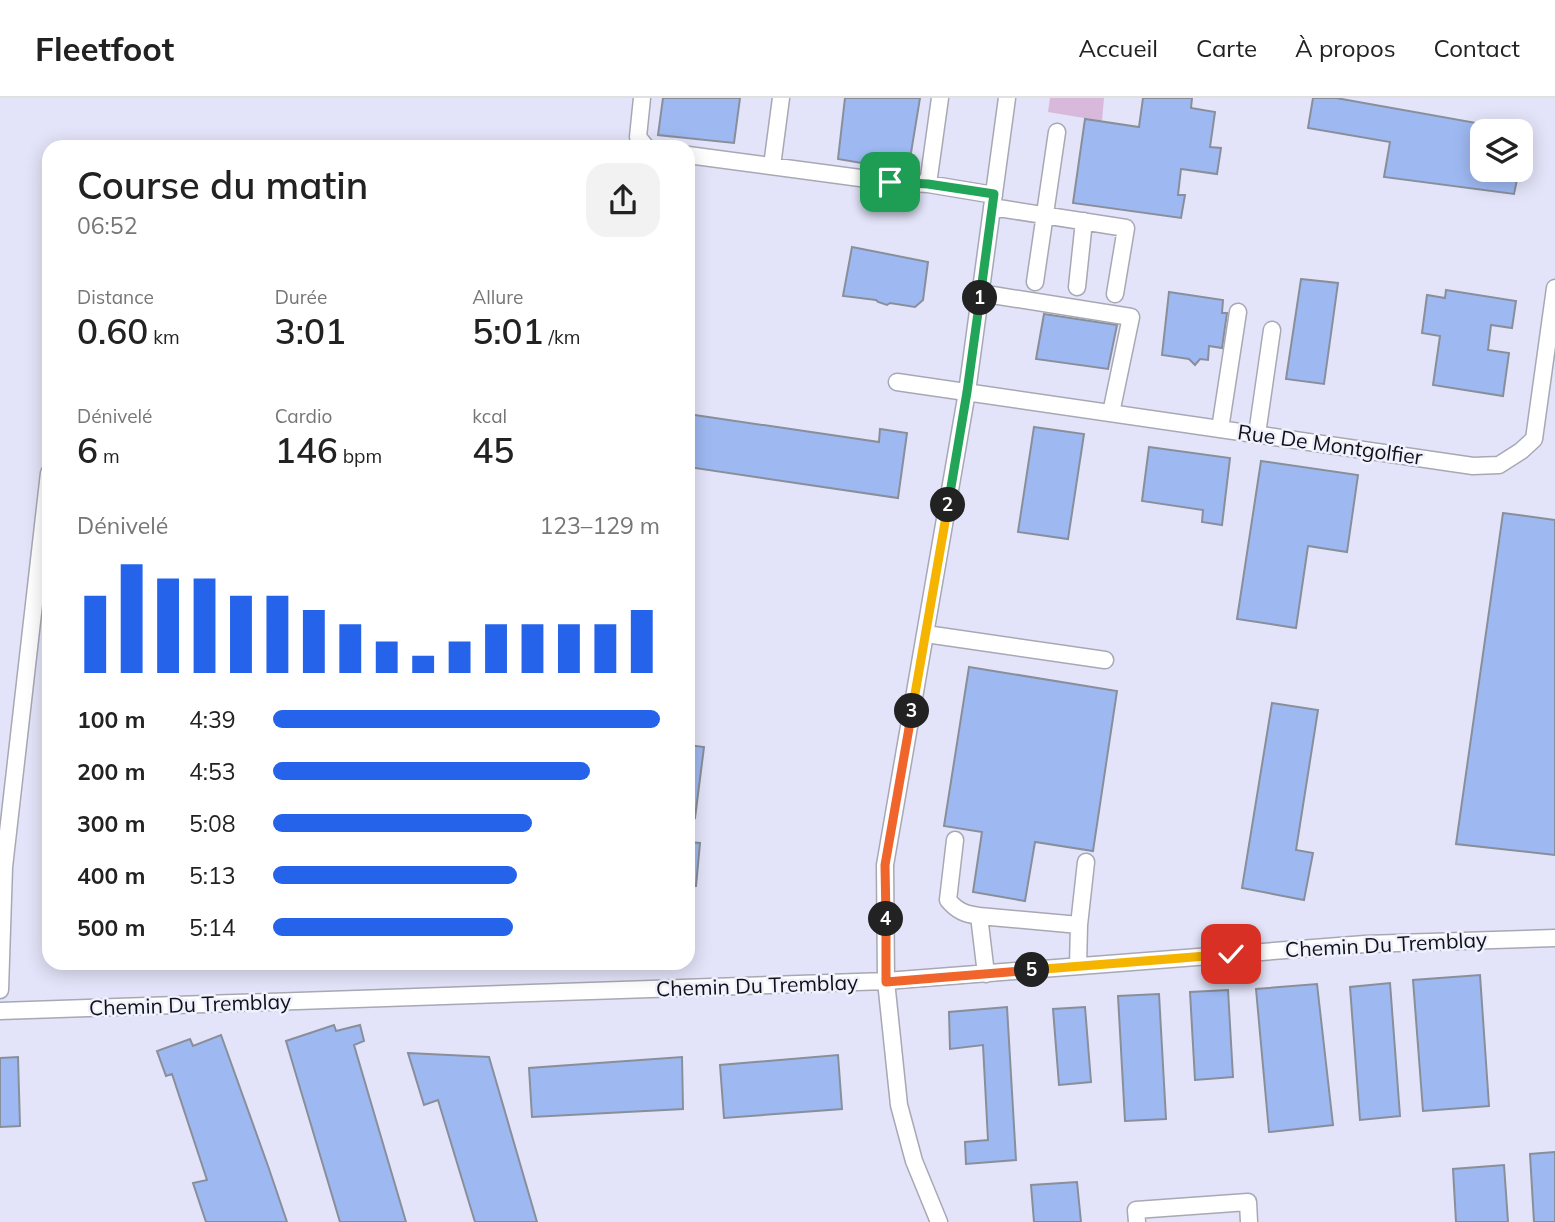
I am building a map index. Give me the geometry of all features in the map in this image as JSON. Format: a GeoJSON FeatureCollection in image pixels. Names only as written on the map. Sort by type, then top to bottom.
{"type":"FeatureCollection","features":[{"type":"Feature","properties":{"kind":"street"},"geometry":{"type":"LineString","coordinates":[[640,140],[638,137],[642,98]]}},
{"type":"Feature","properties":{"kind":"street"},"geometry":{"type":"LineString","coordinates":[[772,166],[782,98]]}},
{"type":"Feature","properties":{"kind":"street"},"geometry":{"type":"LineString","coordinates":[[928,184],[940,98]]}},
{"type":"Feature","properties":{"kind":"street"},"geometry":{"type":"LineString","coordinates":[[939,1222],[914,1161],[899,1105],[886,982],[885,865],[967,392],[1007,98]]}},
{"type":"Feature","properties":{"kind":"street"},"geometry":{"type":"LineString","coordinates":[[1035,282],[1056,132]]}},
{"type":"Feature","properties":{"kind":"street"},"geometry":{"type":"LineString","coordinates":[[695,156],[890,182],[928,184],[1044,215],[1126,228],[1115,294]]}},
{"type":"Feature","properties":{"kind":"street"},"geometry":{"type":"LineString","coordinates":[[1076,287],[1084,221]]}},
{"type":"Feature","properties":{"kind":"street","name":"Rue De Montgolfier"},"geometry":{"type":"LineString","coordinates":[[897,382],[1473,466],[1499,465],[1521,452],[1534,439],[1555,288]]}},
{"type":"Feature","properties":{"kind":"street"},"geometry":{"type":"LineString","coordinates":[[980,293],[1131,317],[1111,413]]}},
{"type":"Feature","properties":{"kind":"street"},"geometry":{"type":"LineString","coordinates":[[1220,429],[1238,312]]}},
{"type":"Feature","properties":{"kind":"street"},"geometry":{"type":"LineString","coordinates":[[1257,435],[1272,330]]}},
{"type":"Feature","properties":{"kind":"street"},"geometry":{"type":"LineString","coordinates":[[0,990],[4,867],[42,534]]}},
{"type":"Feature","properties":{"kind":"street"},"geometry":{"type":"LineString","coordinates":[[926,634],[1105,660]]}},
{"type":"Feature","properties":{"kind":"street"},"geometry":{"type":"LineString","coordinates":[[955,840],[948,900],[953,907],[962,913],[979,916],[1079,925]]}},
{"type":"Feature","properties":{"kind":"street"},"geometry":{"type":"LineString","coordinates":[[1079,966],[1079,925],[1086,862]]}},
{"type":"Feature","properties":{"kind":"street"},"geometry":{"type":"LineString","coordinates":[[979,916],[986,974]]}},
{"type":"Feature","properties":{"kind":"street","name":"Chemin Du Tremblay"},"geometry":{"type":"LineString","coordinates":[[0,1011],[886,982],[1365,944],[1555,938]]}},
{"type":"Feature","properties":{"kind":"street"},"geometry":{"type":"LineString","coordinates":[[1138,1222],[1136,1210],[1248,1202],[1249,1222]]}},
{"type":"Feature","properties":{"kind":"shaded area"},"geometry":{"type":"Polygon","coordinates":[[[0,98],[1555,98],[1555,1222],[0,1222],[0,98]]]}},
{"type":"Feature","properties":{"kind":"shaded area"},"geometry":{"type":"Polygon","coordinates":[[[1050,98],[1104,98],[1102,121],[1048,112],[1050,98]]]}},
{"type":"Feature","properties":{"kind":"building"},"geometry":{"type":"Polygon","coordinates":[[[663,98],[740,98],[734,143],[658,135],[663,98]]]}},
{"type":"Feature","properties":{"kind":"building"},"geometry":{"type":"Polygon","coordinates":[[[845,98],[920,98],[908,171],[838,159],[845,98]]]}},
{"type":"Feature","properties":{"kind":"building"},"geometry":{"type":"Polygon","coordinates":[[[1143,98],[1192,98],[1191,108],[1215,112],[1210,147],[1221,148],[1217,174],[1181,169],[1178,195],[1185,195],[1181,218],[1073,203],[1085,119],[1139,127],[1143,98]]]}},
{"type":"Feature","properties":{"kind":"building"},"geometry":{"type":"Polygon","coordinates":[[[1313,98],[1336,98],[1470,122],[1470,182],[1516,182],[1514,194],[1384,177],[1390,142],[1308,128],[1313,98]]]}},
{"type":"Feature","properties":{"kind":"building"},"geometry":{"type":"Polygon","coordinates":[[[852,247],[928,262],[923,300],[915,307],[890,303],[887,305],[876,300],[843,296],[852,247]]]}},
{"type":"Feature","properties":{"kind":"building"},"geometry":{"type":"Polygon","coordinates":[[[1301,279],[1338,283],[1324,384],[1286,379],[1301,279]]]}},
{"type":"Feature","properties":{"kind":"building"},"geometry":{"type":"Polygon","coordinates":[[[1446,290],[1516,301],[1512,328],[1491,325],[1488,350],[1509,353],[1503,396],[1433,385],[1440,336],[1422,333],[1427,295],[1445,298],[1446,290]]]}},
{"type":"Feature","properties":{"kind":"building"},"geometry":{"type":"Polygon","coordinates":[[[1169,292],[1223,300],[1222,313],[1227,313],[1222,348],[1209,346],[1208,360],[1200,359],[1195,365],[1189,359],[1162,355],[1169,292]]]}},
{"type":"Feature","properties":{"kind":"building"},"geometry":{"type":"Polygon","coordinates":[[[1044,314],[1117,325],[1108,369],[1036,359],[1044,314]]]}},
{"type":"Feature","properties":{"kind":"building"},"geometry":{"type":"Polygon","coordinates":[[[695,415],[879,442],[880,429],[907,433],[898,498],[695,468],[695,415]]]}},
{"type":"Feature","properties":{"kind":"building"},"geometry":{"type":"Polygon","coordinates":[[[1034,427],[1084,434],[1068,539],[1018,532],[1034,427]]]}},
{"type":"Feature","properties":{"kind":"building"},"geometry":{"type":"Polygon","coordinates":[[[1149,447],[1230,458],[1222,525],[1202,522],[1203,510],[1142,501],[1149,447]]]}},
{"type":"Feature","properties":{"kind":"building"},"geometry":{"type":"Polygon","coordinates":[[[1261,461],[1358,475],[1347,552],[1308,546],[1296,628],[1237,619],[1261,461]]]}},
{"type":"Feature","properties":{"kind":"building"},"geometry":{"type":"Polygon","coordinates":[[[1503,513],[1555,520],[1555,855],[1456,844],[1503,513]]]}},
{"type":"Feature","properties":{"kind":"building"},"geometry":{"type":"Polygon","coordinates":[[[969,667],[1117,691],[1093,851],[1035,842],[1025,901],[973,892],[982,832],[944,826],[969,667]]]}},
{"type":"Feature","properties":{"kind":"building"},"geometry":{"type":"Polygon","coordinates":[[[1272,703],[1318,710],[1296,850],[1313,853],[1304,900],[1242,888],[1272,703]]]}},
{"type":"Feature","properties":{"kind":"building"},"geometry":{"type":"Polygon","coordinates":[[[695,746],[704,747],[695,818],[695,746]]]}},
{"type":"Feature","properties":{"kind":"building"},"geometry":{"type":"Polygon","coordinates":[[[695,843],[700,843],[695,886],[695,843]]]}},
{"type":"Feature","properties":{"kind":"building"},"geometry":{"type":"Polygon","coordinates":[[[1480,975],[1489,1106],[1423,1111],[1413,980],[1480,975]]]}},
{"type":"Feature","properties":{"kind":"building"},"geometry":{"type":"Polygon","coordinates":[[[1390,983],[1400,1116],[1360,1120],[1350,987],[1390,983]]]}},
{"type":"Feature","properties":{"kind":"building"},"geometry":{"type":"Polygon","coordinates":[[[1317,984],[1333,1125],[1269,1132],[1256,989],[1317,984]]]}},
{"type":"Feature","properties":{"kind":"building"},"geometry":{"type":"Polygon","coordinates":[[[1228,990],[1233,1077],[1195,1080],[1190,992],[1228,990]]]}},
{"type":"Feature","properties":{"kind":"building"},"geometry":{"type":"Polygon","coordinates":[[[1159,994],[1166,1119],[1125,1121],[1118,996],[1159,994]]]}},
{"type":"Feature","properties":{"kind":"building"},"geometry":{"type":"Polygon","coordinates":[[[1007,1007],[1016,1160],[966,1164],[965,1142],[988,1140],[983,1045],[950,1049],[949,1012],[1007,1007]]]}},
{"type":"Feature","properties":{"kind":"building"},"geometry":{"type":"Polygon","coordinates":[[[1085,1007],[1091,1082],[1059,1085],[1053,1009],[1085,1007]]]}},
{"type":"Feature","properties":{"kind":"building"},"geometry":{"type":"Polygon","coordinates":[[[334,1025],[336,1031],[360,1025],[364,1041],[354,1045],[406,1222],[340,1222],[286,1041],[334,1025]]]}},
{"type":"Feature","properties":{"kind":"building"},"geometry":{"type":"Polygon","coordinates":[[[221,1035],[287,1222],[206,1222],[193,1183],[207,1180],[172,1074],[166,1076],[157,1051],[190,1039],[193,1046],[221,1035]]]}},
{"type":"Feature","properties":{"kind":"building"},"geometry":{"type":"Polygon","coordinates":[[[408,1053],[489,1057],[537,1222],[475,1222],[438,1100],[424,1105],[408,1053]]]}},
{"type":"Feature","properties":{"kind":"building"},"geometry":{"type":"Polygon","coordinates":[[[838,1055],[842,1109],[724,1118],[720,1065],[838,1055]]]}},
{"type":"Feature","properties":{"kind":"building"},"geometry":{"type":"Polygon","coordinates":[[[18,1057],[20,1126],[0,1127],[0,1058],[18,1057]]]}},
{"type":"Feature","properties":{"kind":"building"},"geometry":{"type":"Polygon","coordinates":[[[682,1057],[683,1109],[532,1117],[529,1068],[682,1057]]]}},
{"type":"Feature","properties":{"kind":"building"},"geometry":{"type":"Polygon","coordinates":[[[1555,1152],[1555,1222],[1534,1222],[1530,1154],[1555,1152]]]}},
{"type":"Feature","properties":{"kind":"building"},"geometry":{"type":"Polygon","coordinates":[[[1504,1165],[1508,1222],[1456,1222],[1453,1169],[1504,1165]]]}},
{"type":"Feature","properties":{"kind":"building"},"geometry":{"type":"Polygon","coordinates":[[[1077,1182],[1081,1222],[1034,1222],[1031,1185],[1077,1182]]]}},
{"type":"Feature","properties":{"kind":"route"},"geometry":{"type":"LineString","coordinates":[[890,182],[928,184],[994,194],[967,392],[885,865],[886,982],[1231,954]]}}]}
